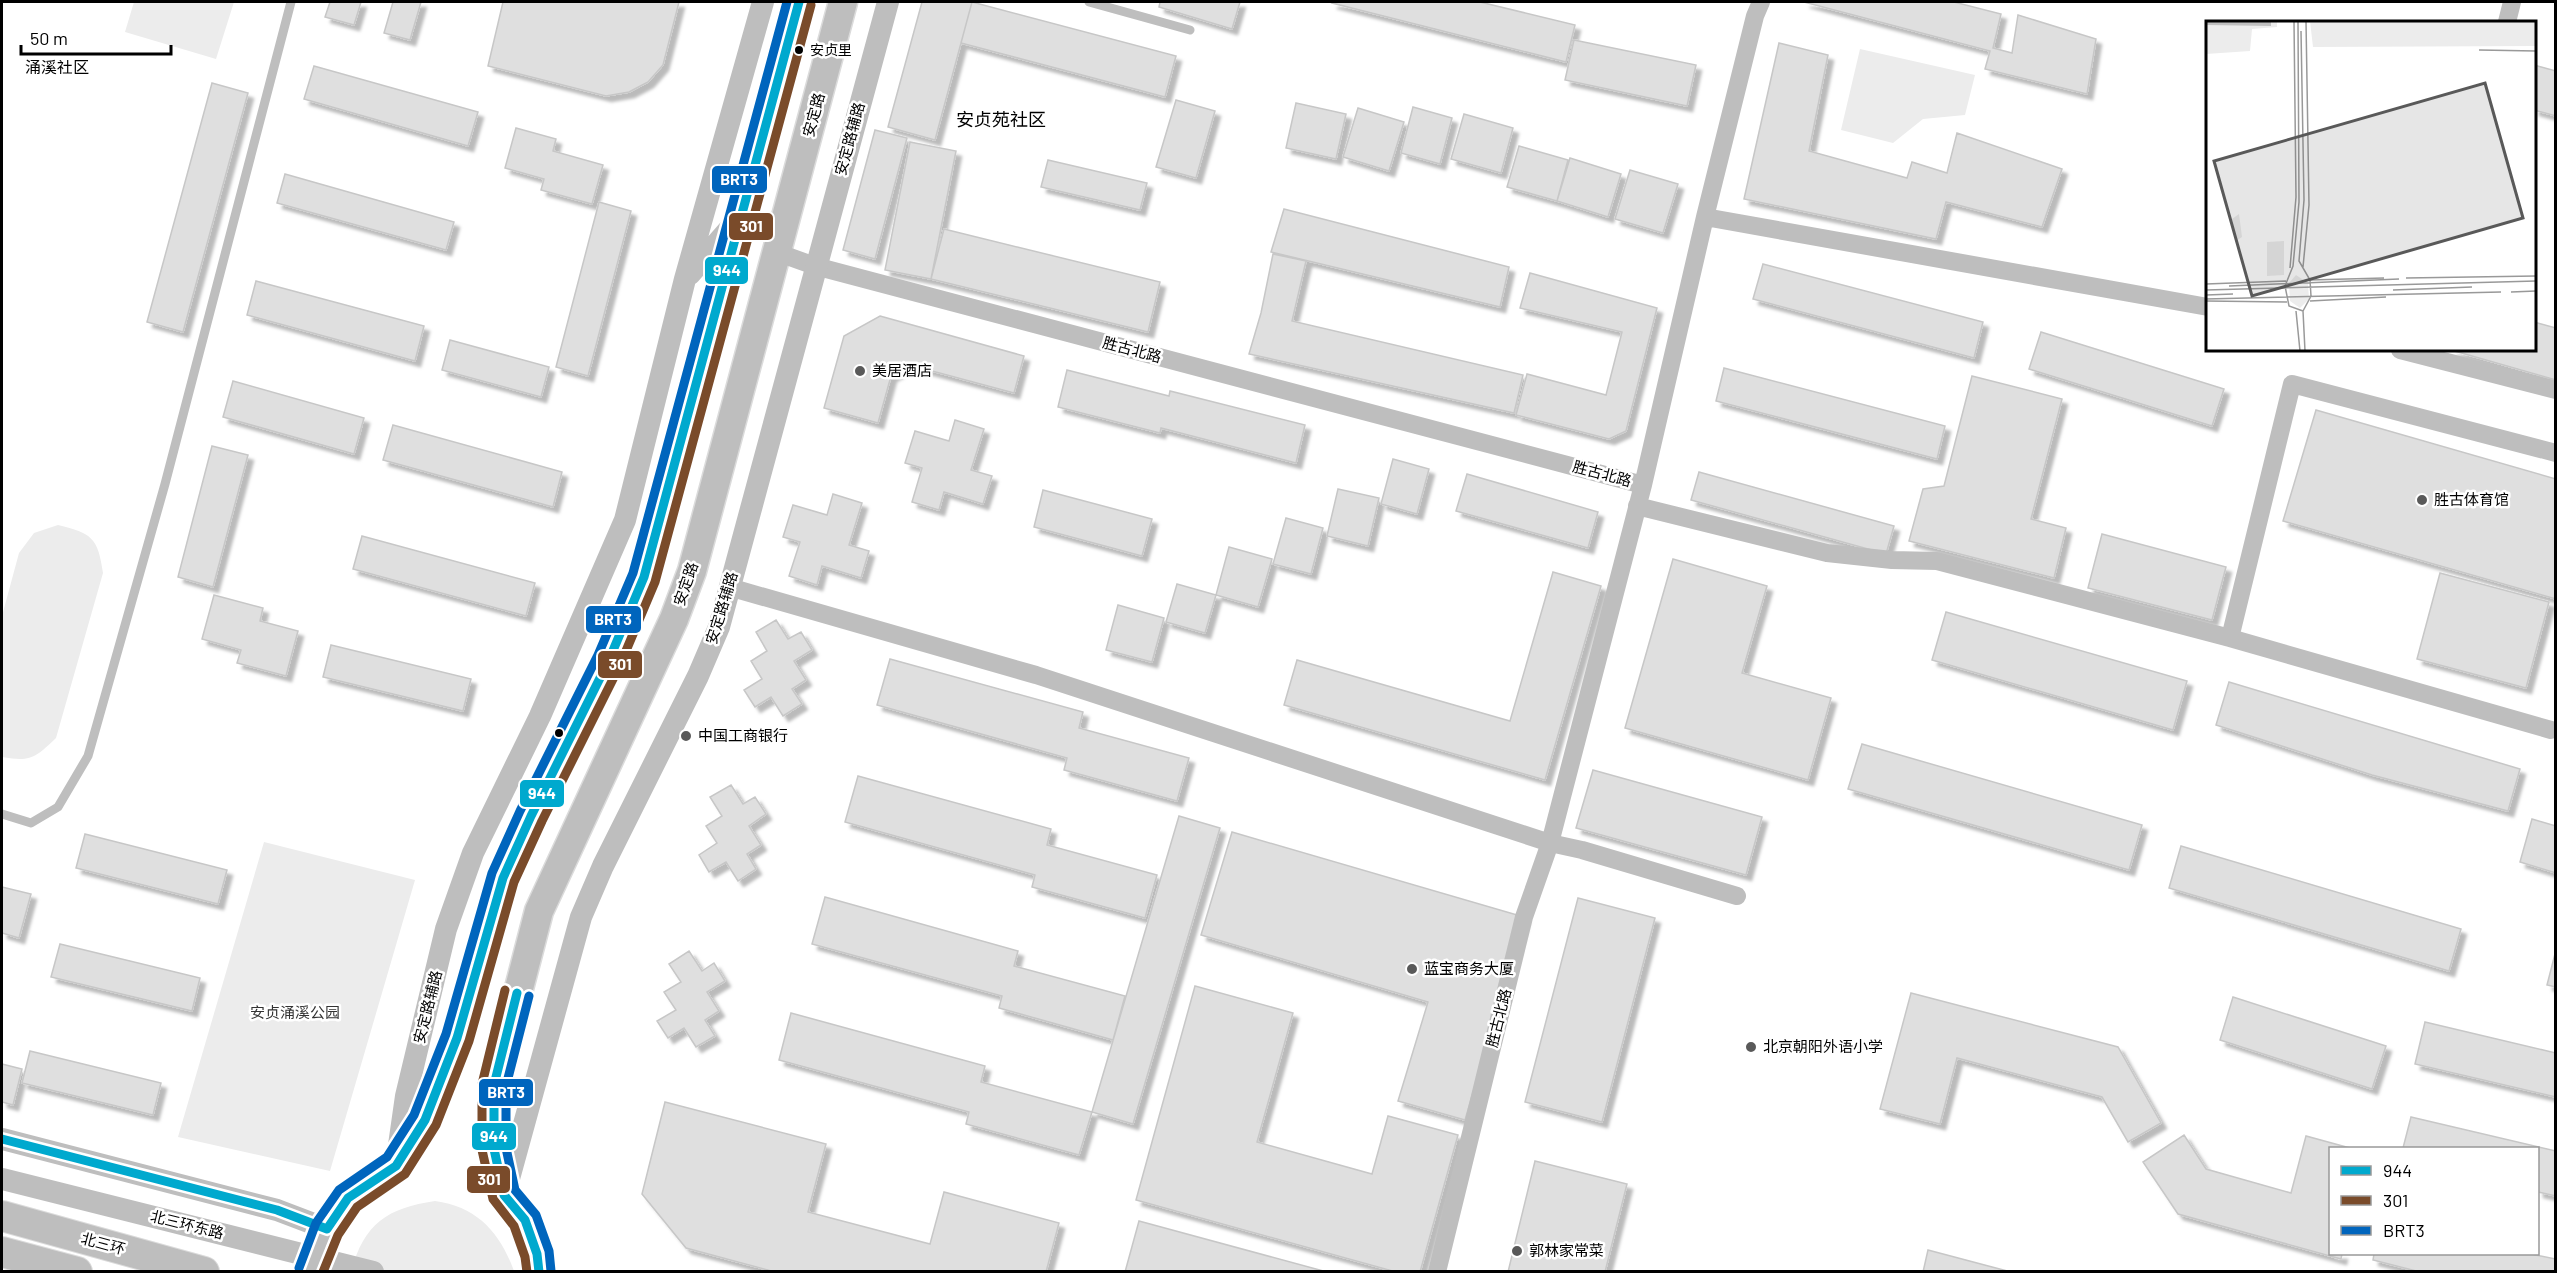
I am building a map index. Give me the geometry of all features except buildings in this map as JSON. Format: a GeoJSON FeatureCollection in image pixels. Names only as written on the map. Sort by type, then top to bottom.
{"type":"FeatureCollection","features":[{"type":"Feature","properties":{"kind":"highway","name":"北三环"},"geometry":{"type":"LineString","coordinates":[[2,1216],[204,1272]]}},
{"type":"Feature","properties":{"kind":"highway"},"geometry":{"type":"LineString","coordinates":[[2,1252],[77,1272]]}},
{"type":"Feature","properties":{"kind":"main road"},"geometry":{"type":"LineString","coordinates":[[310,1272],[327,1229],[348,1198],[396,1166],[419,1130],[442,1081],[453,1049],[503,878],[531,816],[609,660],[644,577],[799,2]]}},
{"type":"Feature","properties":{"kind":"main road","name":"安定路"},"geometry":{"type":"LineString","coordinates":[[504,1195],[494,1149],[494,1084],[539,910],[674,619],[692,571],[843,2]]}},
{"type":"Feature","properties":{"kind":"main road"},"geometry":{"type":"LineString","coordinates":[[504,1195],[525,1220],[537,1254],[539,1272]]}},
{"type":"Feature","properties":{"kind":"street","name":"安定路辅路"},"geometry":{"type":"LineString","coordinates":[[396,1166],[406,1096],[446,929],[474,853],[544,706],[623,524],[685,279],[763,2]]}},
{"type":"Feature","properties":{"kind":"street","name":"安定路辅路"},"geometry":{"type":"LineString","coordinates":[[504,1195],[581,917],[603,866],[698,676],[718,627],[888,2]]}},
{"type":"Feature","properties":{"kind":"street"},"geometry":{"type":"LineString","coordinates":[[1643,485],[1705,217],[1755,16],[1761,2]]}},
{"type":"Feature","properties":{"kind":"street"},"geometry":{"type":"LineString","coordinates":[[2507,21],[2512,2]]}},
{"type":"Feature","properties":{"kind":"street"},"geometry":{"type":"LineString","coordinates":[[1705,217],[2206,307]]}},
{"type":"Feature","properties":{"kind":"street"},"geometry":{"type":"LineString","coordinates":[[685,279],[739,218]]}},
{"type":"Feature","properties":{"kind":"street","name":"胜古北路"},"geometry":{"type":"LineString","coordinates":[[776,252],[815,266],[1643,485],[1550,843],[1524,917],[1437,1272]]}},
{"type":"Feature","properties":{"kind":"street"},"geometry":{"type":"LineString","coordinates":[[2408,351],[2424,353],[2556,390]]}},
{"type":"Feature","properties":{"kind":"street"},"geometry":{"type":"LineString","coordinates":[[2230,638],[2292,384],[2556,453]]}},
{"type":"Feature","properties":{"kind":"street"},"geometry":{"type":"LineString","coordinates":[[1637,506],[1827,553],[1892,560],[1937,561],[2230,638],[2551,730]]}},
{"type":"Feature","properties":{"kind":"street"},"geometry":{"type":"LineString","coordinates":[[729,587],[1036,675],[1550,843],[1582,850],[1737,896]]}},
{"type":"Feature","properties":{"kind":"street"},"geometry":{"type":"LineString","coordinates":[[2,1139],[277,1210],[327,1229]]}},
{"type":"Feature","properties":{"kind":"street","name":"北三环东路"},"geometry":{"type":"LineString","coordinates":[[2,1179],[373,1272]]}},
{"type":"Feature","properties":{"kind":"lane"},"geometry":{"type":"LineString","coordinates":[[2,814],[31,823],[58,807],[88,756],[165,484],[291,2]]}},
{"type":"Feature","properties":{"kind":"lane"},"geometry":{"type":"LineString","coordinates":[[1089,2],[1190,30]]}},
{"type":"Feature","properties":{"kind":"green space"},"geometry":{"type":"Polygon","coordinates":[[[134,2],[234,2],[216,59],[125,32],[134,2]]]}},
{"type":"Feature","properties":{"kind":"green space"},"geometry":{"type":"Polygon","coordinates":[[[1860,49],[1975,75],[1965,115],[1923,119],[1893,143],[1841,130],[1860,49]]]}},
{"type":"Feature","properties":{"kind":"green space"},"geometry":{"type":"Polygon","coordinates":[[[58,525],[79,531],[91,539],[99,552],[103,573],[56,738],[32,757],[20,759],[2,757],[2,616],[19,553],[34,533],[58,525]]]}},
{"type":"Feature","properties":{"kind":"green space","name":"安贞涌溪公园"},"geometry":{"type":"Polygon","coordinates":[[[264,842],[415,880],[330,1171],[178,1137],[264,842]]]}},
{"type":"Feature","properties":{"kind":"green space"},"geometry":{"type":"Polygon","coordinates":[[[435,1201],[464,1209],[485,1224],[502,1245],[514,1271],[351,1272],[363,1241],[380,1221],[404,1208],[435,1201]]]}},
{"type":"Feature","properties":{"kind":"transit line","name":"BRT3"},"geometry":{"type":"LineString","coordinates":[[299,1268],[316,1223],[339,1190],[387,1157],[414,1115],[446,1034],[492,873],[520,811],[598,655],[633,573],[787,2]]}},
{"type":"Feature","properties":{"kind":"transit line","name":"944"},"geometry":{"type":"LineString","coordinates":[[2,1139],[277,1210],[327,1229],[348,1198],[396,1166],[425,1120],[457,1038],[503,878],[531,816],[609,660],[644,577],[799,2]]}},
{"type":"Feature","properties":{"kind":"transit line","name":"301"},"geometry":{"type":"LineString","coordinates":[[323,1272],[338,1235],[357,1207],[405,1174],[436,1125],[469,1041],[514,882],[620,665],[655,582],[811,5]]}},
{"type":"Feature","properties":{"kind":"transit line","name":"301"},"geometry":{"type":"LineString","coordinates":[[505,990],[482,1084],[482,1150],[493,1199],[514,1226],[525,1257],[527,1272]]}},
{"type":"Feature","properties":{"kind":"transit line","name":"944"},"geometry":{"type":"LineString","coordinates":[[517,993],[494,1085],[494,1149],[504,1195],[525,1220],[537,1254],[539,1272]]}},
{"type":"Feature","properties":{"kind":"transit line","name":"BRT3"},"geometry":{"type":"LineString","coordinates":[[529,996],[506,1086],[506,1148],[515,1190],[536,1215],[549,1251],[551,1271]]}},
{"type":"Feature","properties":{"kind":"place","name":"安贞里"},"geometry":{"type":"Point","coordinates":[799,50]}},
{"type":"Feature","properties":{"kind":"place","name":"美居酒店"},"geometry":{"type":"Point","coordinates":[860,371]}},
{"type":"Feature","properties":{"kind":"place","name":"胜古体育馆"},"geometry":{"type":"Point","coordinates":[2422,500]}},
{"type":"Feature","properties":{"kind":"place","name":"中国工商银行"},"geometry":{"type":"Point","coordinates":[686,736]}},
{"type":"Feature","properties":{"kind":"place","name":"蓝宝商务大厦"},"geometry":{"type":"Point","coordinates":[1412,969]}},
{"type":"Feature","properties":{"kind":"place","name":"北京朝阳外语小学"},"geometry":{"type":"Point","coordinates":[1751,1047]}},
{"type":"Feature","properties":{"kind":"place","name":"郭林家常菜"},"geometry":{"type":"Point","coordinates":[1517,1251]}},
{"type":"Feature","properties":{"kind":"district","name":"涌溪社区"},"geometry":{"type":"Point","coordinates":[57,67]}},
{"type":"Feature","properties":{"kind":"district","name":"安贞苑社区"},"geometry":{"type":"Point","coordinates":[1001,120]}}]}
